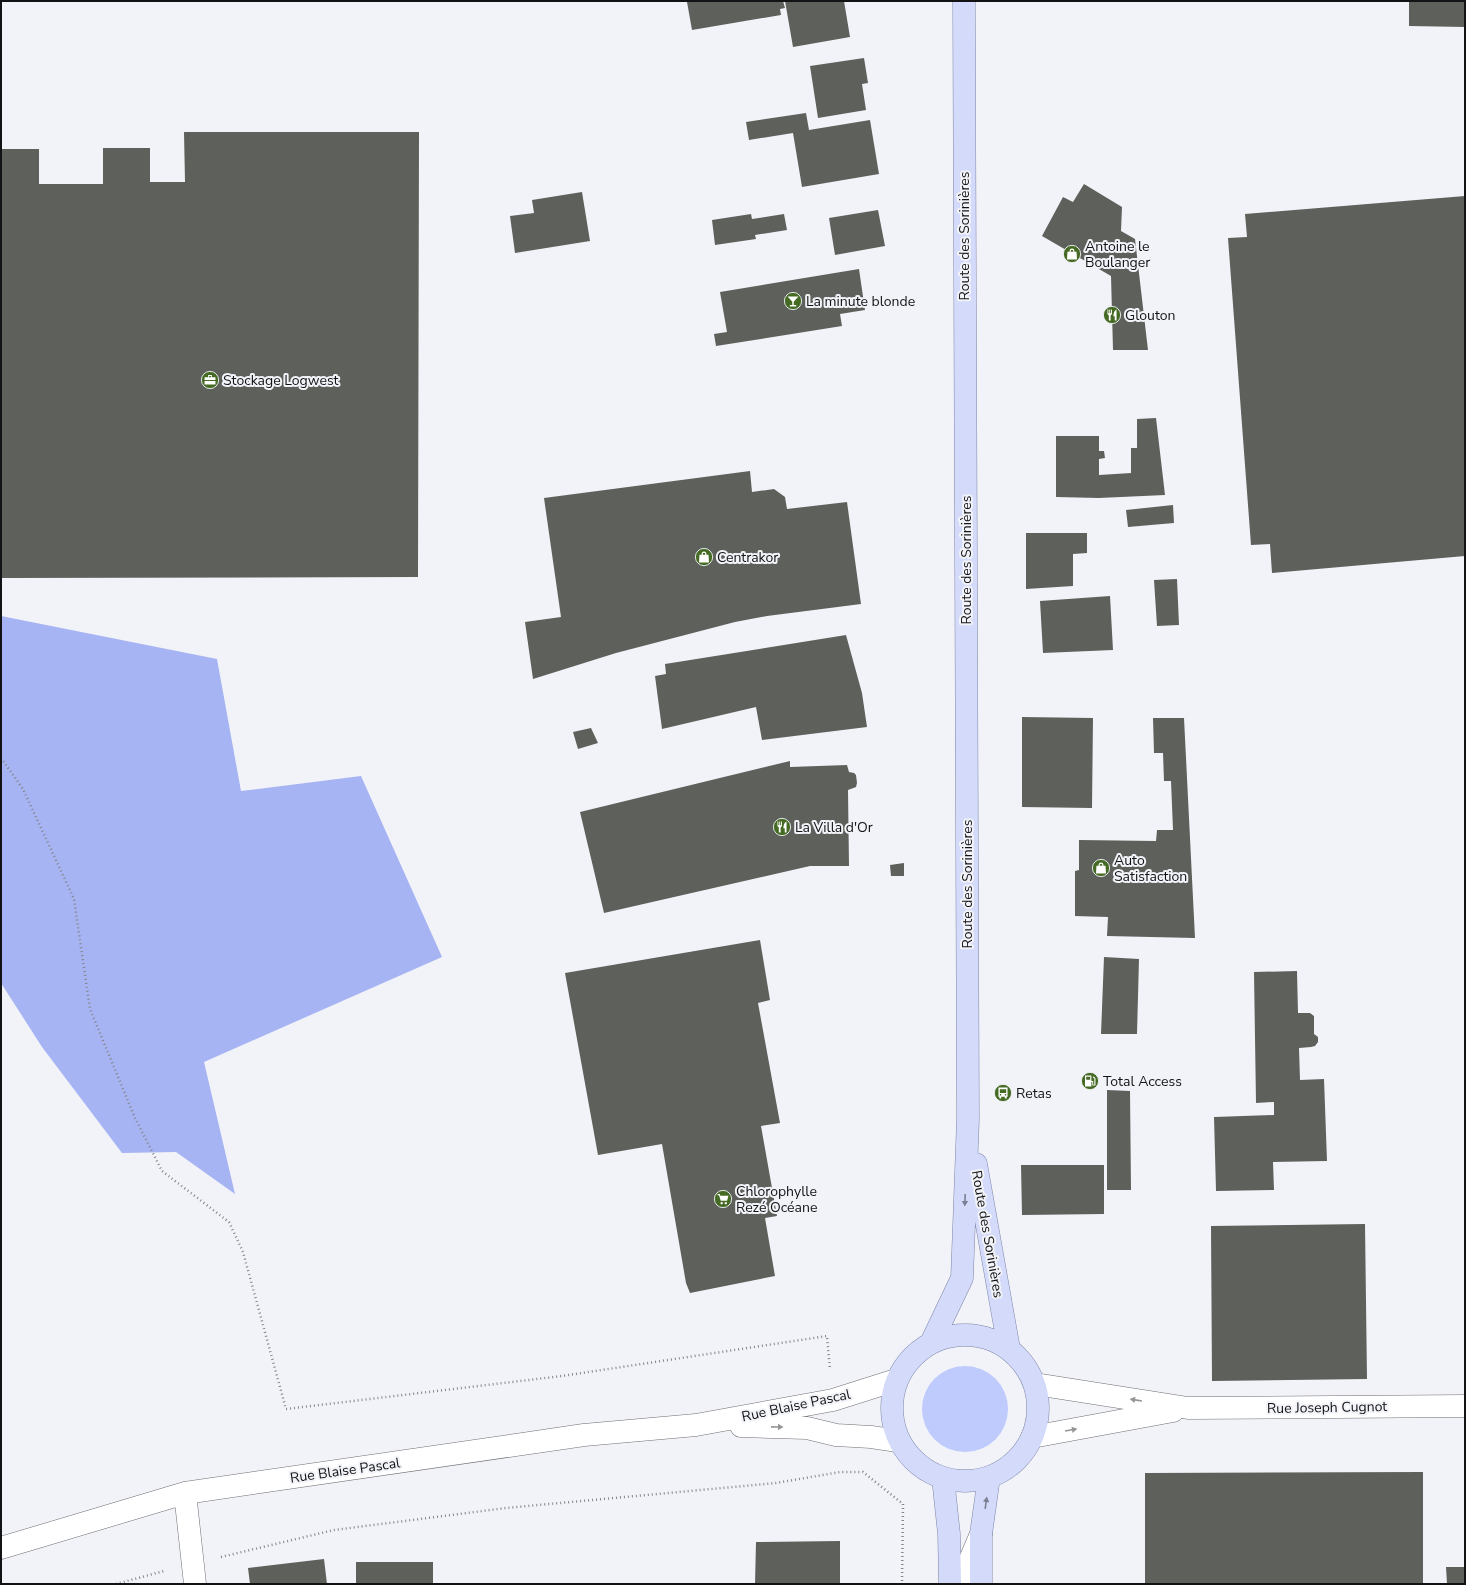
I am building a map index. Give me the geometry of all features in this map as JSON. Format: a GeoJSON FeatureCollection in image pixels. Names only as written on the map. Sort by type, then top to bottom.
{"type":"FeatureCollection","features":[{"type":"Feature","properties":{"kind":"main road","name":"Route des Sorinières"},"geometry":{"type":"LineString","coordinates":[[932,1341],[962,1278],[968,1119],[964,1]]}},
{"type":"Feature","properties":{"kind":"main road","name":"Route des Sorinières"},"geometry":{"type":"LineString","coordinates":[[968,1119],[1010,1349]]}},
{"type":"Feature","properties":{"kind":"main road","name":"Route des Sorinières"},"geometry":{"type":"LineString","coordinates":[[972,1334],[992,1339],[1010,1349],[1025,1365],[1035,1384],[1038,1402],[1038,1420],[1032,1437],[1021,1456],[1004,1470],[989,1477],[966,1482],[943,1478],[925,1470],[910,1457],[898,1441],[892,1421],[891,1400],[896,1380],[905,1364],[917,1351],[932,1341],[952,1335],[972,1334]]}},
{"type":"Feature","properties":{"kind":"main road"},"geometry":{"type":"LineString","coordinates":[[971,1579],[981,1534],[989,1477]]}},
{"type":"Feature","properties":{"kind":"main road"},"geometry":{"type":"LineString","coordinates":[[943,1478],[949,1534],[950,1584]]}},
{"type":"Feature","properties":{"kind":"street","name":"Rue Blaise Pascal"},"geometry":{"type":"LineString","coordinates":[[1,1548],[185,1493],[584,1435],[696,1425],[833,1400],[896,1380]]}},
{"type":"Feature","properties":{"kind":"street","name":"Rue Joseph Cugnot"},"geometry":{"type":"LineString","coordinates":[[1035,1384],[1188,1408],[1465,1406]]}},
{"type":"Feature","properties":{"kind":"street","name":"Rue Joseph Cugnot"},"geometry":{"type":"LineString","coordinates":[[1032,1437],[1188,1408]]}},
{"type":"Feature","properties":{"kind":"street","name":"Rue Blaise Pascal"},"geometry":{"type":"LineString","coordinates":[[696,1425],[807,1428],[836,1435],[898,1441]]}},
{"type":"Feature","properties":{"kind":"street"},"geometry":{"type":"LineString","coordinates":[[185,1493],[194,1574]]}},
{"type":"Feature","properties":{"kind":"street"},"geometry":{"type":"LineString","coordinates":[[949,1534],[971,1579]]}},
{"type":"Feature","properties":{"kind":"path"},"geometry":{"type":"LineString","coordinates":[[1,758],[23,789],[74,899],[90,1009],[135,1118],[162,1171],[229,1222],[243,1252],[286,1409],[562,1376],[827,1336],[833,1400]]}},
{"type":"Feature","properties":{"kind":"path"},"geometry":{"type":"LineString","coordinates":[[116,1584],[194,1574],[334,1530],[506,1508],[776,1483],[840,1472],[863,1472],[903,1504],[902,1584]]}},
{"type":"Feature","properties":{"kind":"shaded area"},"geometry":{"type":"Polygon","coordinates":[[[1,616],[217,659],[241,791],[361,776],[442,957],[204,1062],[235,1194],[176,1152],[122,1153],[42,1047],[1,983],[1,616]]]}},
{"type":"Feature","properties":{"kind":"shaded area"},"geometry":{"type":"Polygon","coordinates":[[[965,1366],[981,1369],[989,1373],[1001,1385],[1005,1393],[1008,1409],[1005,1425],[1001,1433],[989,1445],[981,1449],[965,1452],[949,1449],[941,1445],[929,1433],[925,1425],[922,1409],[925,1393],[929,1385],[941,1373],[949,1369],[965,1366]]]}},
{"type":"Feature","properties":{"kind":"building"},"geometry":{"type":"Polygon","coordinates":[[[783,1],[785,8],[780,9],[781,15],[692,30],[687,2],[783,1]]]}},
{"type":"Feature","properties":{"kind":"building"},"geometry":{"type":"Polygon","coordinates":[[[785,1],[844,1],[850,37],[793,47],[785,1]]]}},
{"type":"Feature","properties":{"kind":"building"},"geometry":{"type":"Polygon","coordinates":[[[1409,1],[1465,1],[1465,27],[1409,26],[1409,1]]]}},
{"type":"Feature","properties":{"kind":"building"},"geometry":{"type":"Polygon","coordinates":[[[864,58],[868,83],[862,84],[866,110],[818,118],[810,66],[864,58]]]}},
{"type":"Feature","properties":{"kind":"building"},"geometry":{"type":"Polygon","coordinates":[[[806,113],[809,130],[870,120],[879,174],[802,187],[793,133],[749,140],[746,122],[806,113]]]}},
{"type":"Feature","properties":{"kind":"building","name":"Stockage Logwest"},"geometry":{"type":"Polygon","coordinates":[[[184,132],[419,132],[418,577],[1,578],[1,149],[39,149],[39,184],[103,184],[103,148],[150,148],[150,182],[185,182],[184,132]]]}},
{"type":"Feature","properties":{"kind":"building"},"geometry":{"type":"Polygon","coordinates":[[[1084,184],[1122,207],[1121,231],[1135,239],[1148,350],[1113,350],[1111,276],[1042,236],[1063,197],[1073,202],[1084,184]]]}},
{"type":"Feature","properties":{"kind":"building"},"geometry":{"type":"Polygon","coordinates":[[[582,192],[590,241],[515,253],[510,216],[534,213],[532,200],[582,192]]]}},
{"type":"Feature","properties":{"kind":"building"},"geometry":{"type":"Polygon","coordinates":[[[1465,196],[1465,556],[1272,573],[1270,544],[1251,545],[1228,238],[1247,237],[1245,214],[1465,196]]]}},
{"type":"Feature","properties":{"kind":"building"},"geometry":{"type":"Polygon","coordinates":[[[878,210],[885,246],[835,255],[829,218],[878,210]]]}},
{"type":"Feature","properties":{"kind":"building"},"geometry":{"type":"Polygon","coordinates":[[[751,214],[752,219],[784,214],[787,230],[755,235],[756,239],[715,245],[712,220],[751,214]]]}},
{"type":"Feature","properties":{"kind":"building","name":"La minute blonde"},"geometry":{"type":"Polygon","coordinates":[[[859,269],[865,310],[840,314],[842,326],[716,346],[714,334],[727,332],[720,292],[859,269]]]}},
{"type":"Feature","properties":{"kind":"building"},"geometry":{"type":"Polygon","coordinates":[[[1156,418],[1165,495],[1099,498],[1056,497],[1056,436],[1099,436],[1099,451],[1104,451],[1105,458],[1099,459],[1099,475],[1131,473],[1131,448],[1137,448],[1137,419],[1156,418]]]}},
{"type":"Feature","properties":{"kind":"building","name":"Centrakor"},"geometry":{"type":"Polygon","coordinates":[[[750,471],[752,492],[774,489],[785,497],[787,509],[847,502],[861,604],[767,616],[735,622],[616,653],[533,679],[525,622],[561,617],[544,498],[750,471]]]}},
{"type":"Feature","properties":{"kind":"building"},"geometry":{"type":"Polygon","coordinates":[[[1173,505],[1174,523],[1128,527],[1126,510],[1173,505]]]}},
{"type":"Feature","properties":{"kind":"building"},"geometry":{"type":"Polygon","coordinates":[[[1026,533],[1087,533],[1087,553],[1073,554],[1073,586],[1026,589],[1026,533]]]}},
{"type":"Feature","properties":{"kind":"building"},"geometry":{"type":"Polygon","coordinates":[[[1177,579],[1179,625],[1157,626],[1154,580],[1177,579]]]}},
{"type":"Feature","properties":{"kind":"building"},"geometry":{"type":"Polygon","coordinates":[[[1110,596],[1113,650],[1043,653],[1040,601],[1110,596]]]}},
{"type":"Feature","properties":{"kind":"building"},"geometry":{"type":"Polygon","coordinates":[[[846,635],[862,693],[867,727],[762,740],[756,707],[662,729],[655,676],[666,674],[665,664],[846,635]]]}},
{"type":"Feature","properties":{"kind":"building"},"geometry":{"type":"Polygon","coordinates":[[[1022,717],[1093,718],[1092,808],[1022,807],[1022,717]]]}},
{"type":"Feature","properties":{"kind":"building"},"geometry":{"type":"Polygon","coordinates":[[[1153,718],[1184,718],[1195,938],[1107,936],[1108,917],[1075,916],[1075,871],[1079,870],[1079,840],[1156,841],[1157,830],[1173,830],[1171,781],[1164,781],[1163,753],[1154,753],[1153,718]]]}},
{"type":"Feature","properties":{"kind":"building"},"geometry":{"type":"Polygon","coordinates":[[[591,728],[598,743],[578,749],[573,732],[591,728]]]}},
{"type":"Feature","properties":{"kind":"building"},"geometry":{"type":"Polygon","coordinates":[[[790,761],[790,767],[847,765],[849,772],[856,775],[856,787],[848,790],[849,866],[810,866],[604,913],[580,812],[790,761]]]}},
{"type":"Feature","properties":{"kind":"building"},"geometry":{"type":"Polygon","coordinates":[[[904,863],[904,876],[891,876],[890,865],[904,863]]]}},
{"type":"Feature","properties":{"kind":"building"},"geometry":{"type":"Polygon","coordinates":[[[760,940],[770,1000],[758,1003],[780,1123],[761,1126],[777,1216],[765,1218],[775,1276],[690,1293],[686,1283],[662,1144],[598,1155],[565,973],[760,940]]]}},
{"type":"Feature","properties":{"kind":"building"},"geometry":{"type":"Polygon","coordinates":[[[1104,957],[1139,959],[1137,1034],[1101,1034],[1104,957]]]}},
{"type":"Feature","properties":{"kind":"building"},"geometry":{"type":"Polygon","coordinates":[[[1297,971],[1298,1013],[1310,1013],[1314,1016],[1314,1034],[1318,1037],[1318,1042],[1315,1046],[1299,1048],[1300,1080],[1324,1079],[1327,1161],[1273,1162],[1274,1190],[1216,1191],[1214,1117],[1274,1115],[1274,1102],[1256,1103],[1254,972],[1297,971]]]}},
{"type":"Feature","properties":{"kind":"building"},"geometry":{"type":"Polygon","coordinates":[[[1107,1090],[1130,1091],[1131,1190],[1107,1190],[1107,1090]]]}},
{"type":"Feature","properties":{"kind":"building"},"geometry":{"type":"Polygon","coordinates":[[[1021,1165],[1104,1165],[1104,1214],[1022,1215],[1021,1165]]]}},
{"type":"Feature","properties":{"kind":"building"},"geometry":{"type":"Polygon","coordinates":[[[1365,1224],[1367,1379],[1212,1381],[1211,1226],[1365,1224]]]}},
{"type":"Feature","properties":{"kind":"building"},"geometry":{"type":"Polygon","coordinates":[[[1423,1472],[1423,1584],[1145,1584],[1145,1473],[1423,1472]]]}},
{"type":"Feature","properties":{"kind":"building"},"geometry":{"type":"Polygon","coordinates":[[[840,1541],[840,1584],[755,1584],[756,1542],[840,1541]]]}},
{"type":"Feature","properties":{"kind":"building"},"geometry":{"type":"Polygon","coordinates":[[[324,1559],[327,1584],[250,1584],[248,1568],[324,1559]]]}},
{"type":"Feature","properties":{"kind":"building"},"geometry":{"type":"Polygon","coordinates":[[[356,1562],[433,1562],[433,1584],[356,1584],[356,1562]]]}},
{"type":"Feature","properties":{"kind":"building"},"geometry":{"type":"Polygon","coordinates":[[[1446,1567],[1465,1567],[1465,1584],[1447,1584],[1446,1567]]]}},
{"type":"Feature","properties":{"kind":"place","name":"Antoine le Boulanger"},"geometry":{"type":"Point","coordinates":[1072,254]}},
{"type":"Feature","properties":{"kind":"place","name":"La minute blonde"},"geometry":{"type":"Point","coordinates":[793,301]}},
{"type":"Feature","properties":{"kind":"place","name":"Glouton"},"geometry":{"type":"Point","coordinates":[1112,315]}},
{"type":"Feature","properties":{"kind":"place","name":"Stockage Logwest"},"geometry":{"type":"Point","coordinates":[210,380]}},
{"type":"Feature","properties":{"kind":"place","name":"Centrakor"},"geometry":{"type":"Point","coordinates":[704,557]}},
{"type":"Feature","properties":{"kind":"place","name":"La Villa d'Or"},"geometry":{"type":"Point","coordinates":[782,827]}},
{"type":"Feature","properties":{"kind":"place","name":"Auto Satisfaction"},"geometry":{"type":"Point","coordinates":[1101,868]}},
{"type":"Feature","properties":{"kind":"place","name":"Total Access"},"geometry":{"type":"Point","coordinates":[1090,1081]}},
{"type":"Feature","properties":{"kind":"place","name":"Retas"},"geometry":{"type":"Point","coordinates":[1003,1093]}},
{"type":"Feature","properties":{"kind":"place","name":"Chlorophylle Rezé Océane"},"geometry":{"type":"Point","coordinates":[723,1199]}}]}
